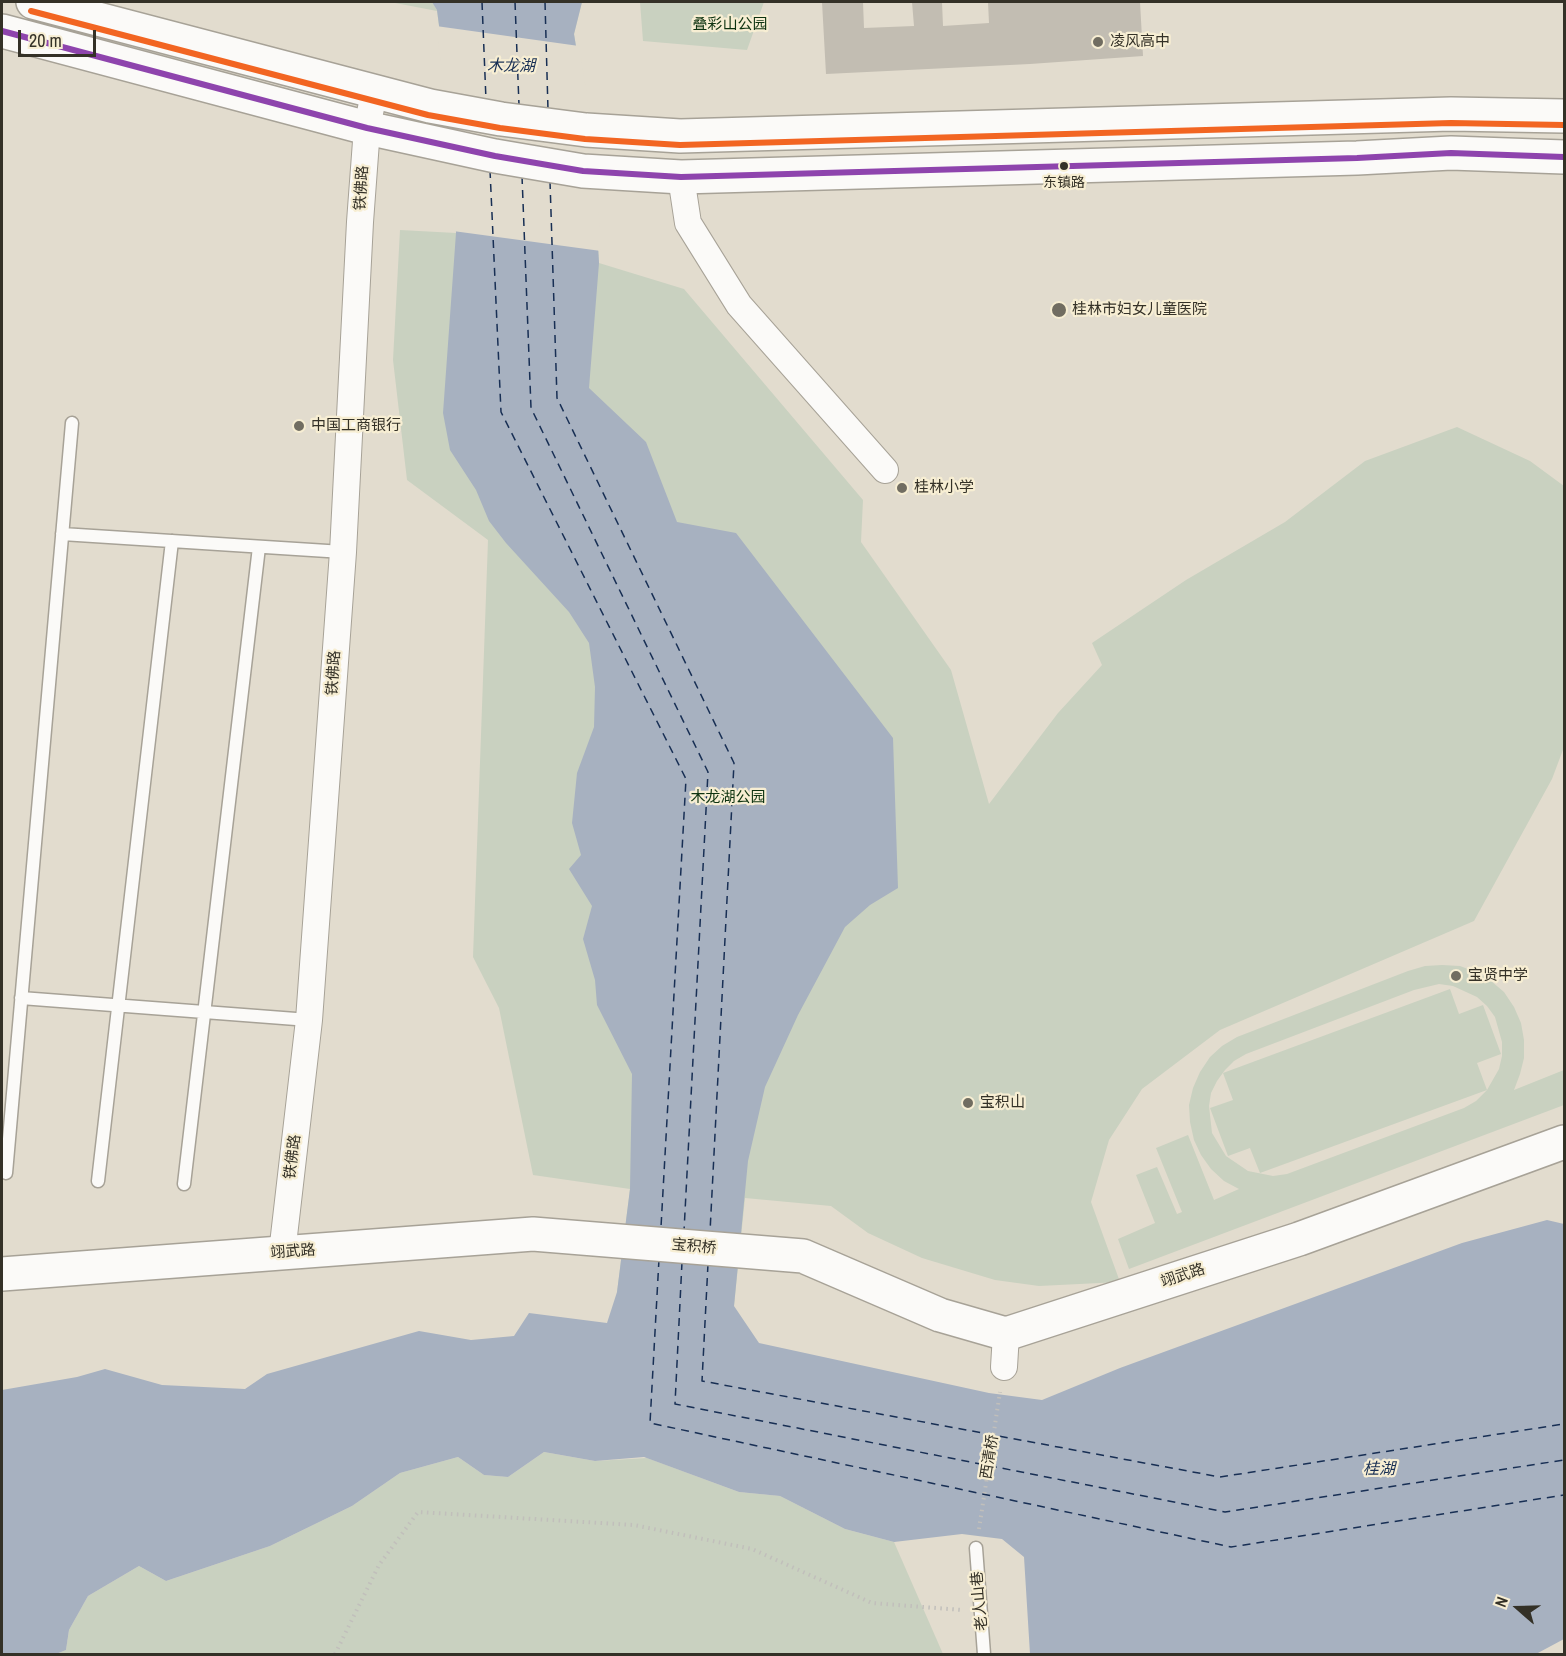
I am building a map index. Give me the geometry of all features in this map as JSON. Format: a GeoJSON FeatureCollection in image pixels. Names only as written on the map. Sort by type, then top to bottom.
{"type":"FeatureCollection","features":[{"type":"Feature","properties":{"kind":"main road"},"geometry":{"type":"LineString","coordinates":[[33,2],[430,106],[501,119],[586,130],[680,136],[1451,114],[1564,116]]}},
{"type":"Feature","properties":{"kind":"main road"},"geometry":{"type":"LineString","coordinates":[[2,31],[367,128],[495,156],[583,171],[681,177],[1357,158],[1451,153],[1564,157]]}},
{"type":"Feature","properties":{"kind":"main road","name":"翊武路"},"geometry":{"type":"LineString","coordinates":[[1006,1334],[1299,1239],[1564,1142]]}},
{"type":"Feature","properties":{"kind":"main road","name":"翊武路"},"geometry":{"type":"LineString","coordinates":[[2,1274],[533,1234],[584,1238]]}},
{"type":"Feature","properties":{"kind":"main road","name":"宝积桥"},"geometry":{"type":"LineString","coordinates":[[584,1238],[803,1256],[940,1315],[1006,1334]]}},
{"type":"Feature","properties":{"kind":"street","name":"铁佛路"},"geometry":{"type":"LineString","coordinates":[[282,1253],[309,1020],[343,552],[360,222],[367,128],[374,93]]}},
{"type":"Feature","properties":{"kind":"street"},"geometry":{"type":"LineString","coordinates":[[681,177],[688,224],[739,305],[885,470]]}},
{"type":"Feature","properties":{"kind":"street"},"geometry":{"type":"LineString","coordinates":[[1004,1367],[1006,1334]]}},
{"type":"Feature","properties":{"kind":"lane"},"geometry":{"type":"LineString","coordinates":[[6,1173],[72,423]]}},
{"type":"Feature","properties":{"kind":"lane"},"geometry":{"type":"LineString","coordinates":[[62,534],[343,552]]}},
{"type":"Feature","properties":{"kind":"lane"},"geometry":{"type":"LineString","coordinates":[[98,1181],[172,541]]}},
{"type":"Feature","properties":{"kind":"lane"},"geometry":{"type":"LineString","coordinates":[[184,1184],[259,547]]}},
{"type":"Feature","properties":{"kind":"lane"},"geometry":{"type":"LineString","coordinates":[[21,998],[309,1020]]}},
{"type":"Feature","properties":{"kind":"lane","name":"老人山巷"},"geometry":{"type":"LineString","coordinates":[[976,1548],[984,1654]]}},
{"type":"Feature","properties":{"kind":"path","name":"西清桥"},"geometry":{"type":"LineString","coordinates":[[976,1548],[1004,1367]]}},
{"type":"Feature","properties":{"kind":"path"},"geometry":{"type":"LineString","coordinates":[[335,1654],[379,1565],[418,1512],[634,1525],[752,1549],[872,1603],[981,1611]]}},
{"type":"Feature","properties":{"kind":"green space","name":"木龙湖公园"},"geometry":{"type":"Polygon","coordinates":[[[390,2],[582,2],[574,34],[592,145],[599,263],[684,289],[863,500],[861,542],[951,670],[989,804],[1058,713],[1102,665],[1092,643],[1186,580],[1285,522],[1365,461],[1457,427],[1530,461],[1564,486],[1564,747],[1552,779],[1474,921],[1220,1030],[1142,1089],[1109,1140],[1091,1202],[1120,1282],[1039,1286],[995,1280],[922,1258],[868,1233],[831,1206],[745,1198],[734,1306],[617,1292],[630,1189],[533,1175],[499,1008],[473,957],[488,540],[407,480],[393,360],[400,230],[456,233],[452,124],[437,11],[390,2]]]}},
{"type":"Feature","properties":{"kind":"green space","name":"叠彩山公园"},"geometry":{"type":"Polygon","coordinates":[[[640,2],[764,2],[747,50],[643,41],[640,2]]]}},
{"type":"Feature","properties":{"kind":"green space"},"geometry":{"type":"Polygon","coordinates":[[[1425,966],[1460,966],[1476,972],[1504,992],[1521,1023],[1524,1040],[1524,1058],[1514,1090],[1564,1070],[1564,1105],[1129,1269],[1118,1239],[1155,1223],[1136,1175],[1157,1167],[1177,1214],[1182,1212],[1156,1148],[1188,1135],[1214,1200],[1239,1189],[1224,1181],[1211,1169],[1194,1140],[1190,1122],[1189,1105],[1193,1088],[1210,1057],[1237,1037],[1425,966]],[[1439,984],[1414,990],[1246,1054],[1234,1061],[1217,1081],[1211,1093],[1209,1106],[1212,1133],[1226,1156],[1248,1171],[1273,1176],[1287,1174],[1464,1108],[1476,1101],[1487,1090],[1499,1069],[1502,1056],[1502,1042],[1495,1017],[1477,997],[1453,986],[1439,984]]]}},
{"type":"Feature","properties":{"kind":"green space"},"geometry":{"type":"Polygon","coordinates":[[[1450,989],[1459,1014],[1483,1005],[1501,1054],[1477,1063],[1487,1090],[1260,1173],[1250,1148],[1228,1156],[1210,1108],[1233,1100],[1223,1073],[1450,989]]]}},
{"type":"Feature","properties":{"kind":"green space"},"geometry":{"type":"Polygon","coordinates":[[[544,1452],[595,1461],[647,1458],[739,1492],[780,1496],[845,1529],[894,1542],[943,1654],[56,1654],[66,1650],[69,1630],[88,1596],[139,1566],[166,1581],[270,1546],[352,1506],[400,1473],[458,1457],[484,1475],[508,1477],[544,1452]]]}},
{"type":"Feature","properties":{"kind":"water"},"geometry":{"type":"Polygon","coordinates":[[[432,2],[582,2],[574,34],[592,145],[599,263],[589,388],[646,442],[677,522],[736,533],[893,738],[898,888],[870,905],[845,927],[798,1015],[765,1087],[748,1161],[734,1306],[759,1343],[989,1393],[1042,1400],[1120,1368],[1462,1243],[1547,1220],[1564,1224],[1564,1639],[1536,1654],[1030,1654],[1024,1557],[1002,1539],[962,1534],[894,1542],[845,1529],[780,1496],[739,1492],[644,1457],[595,1461],[544,1452],[508,1477],[484,1475],[458,1457],[400,1473],[352,1506],[270,1546],[166,1581],[139,1566],[88,1596],[69,1630],[66,1650],[56,1654],[2,1654],[2,1390],[77,1377],[105,1369],[162,1385],[245,1389],[267,1374],[419,1331],[471,1340],[514,1336],[529,1313],[607,1323],[617,1292],[630,1189],[632,1074],[597,1005],[595,980],[583,939],[592,906],[569,869],[581,855],[572,823],[577,773],[594,727],[595,687],[589,643],[569,612],[489,521],[476,490],[450,450],[443,413],[456,233],[452,124],[437,10],[432,2]]]}},
{"type":"Feature","properties":{"kind":"pier"},"geometry":{"type":"Polygon","coordinates":[[[436,26],[579,46],[595,145],[601,251],[453,231],[449,125],[436,26]]]}},
{"type":"Feature","properties":{"kind":"building"},"geometry":{"type":"Polygon","coordinates":[[[822,2],[863,2],[864,28],[914,26],[912,2],[942,2],[943,26],[989,23],[988,2],[1140,2],[1143,56],[826,74],[822,2]]]}},
{"type":"Feature","properties":{"kind":"ferry route"},"geometry":{"type":"LineString","coordinates":[[482,2],[486,100]]}},
{"type":"Feature","properties":{"kind":"ferry route"},"geometry":{"type":"LineString","coordinates":[[515,2],[519,105]]}},
{"type":"Feature","properties":{"kind":"ferry route"},"geometry":{"type":"LineString","coordinates":[[545,2],[548,110]]}},
{"type":"Feature","properties":{"kind":"ferry route"},"geometry":{"type":"LineString","coordinates":[[490,170],[501,412],[686,779],[661,1227]]}},
{"type":"Feature","properties":{"kind":"ferry route"},"geometry":{"type":"LineString","coordinates":[[522,176],[531,408],[708,772],[684,1231]]}},
{"type":"Feature","properties":{"kind":"ferry route"},"geometry":{"type":"LineString","coordinates":[[550,181],[557,398],[734,763],[710,1232]]}},
{"type":"Feature","properties":{"kind":"ferry route"},"geometry":{"type":"LineString","coordinates":[[659,1259],[650,1423],[1231,1547],[1564,1495]]}},
{"type":"Feature","properties":{"kind":"ferry route"},"geometry":{"type":"LineString","coordinates":[[682,1262],[675,1404],[1225,1512],[1564,1460]]}},
{"type":"Feature","properties":{"kind":"ferry route"},"geometry":{"type":"LineString","coordinates":[[708,1264],[702,1381],[1220,1477],[1564,1424]]}},
{"type":"Feature","properties":{"kind":"transit line"},"geometry":{"type":"LineString","coordinates":[[31,11],[428,115],[500,128],[585,139],[680,145],[1451,123],[1564,125]]}},
{"type":"Feature","properties":{"kind":"transit line"},"geometry":{"type":"LineString","coordinates":[[2,31],[367,128],[495,156],[583,171],[681,177],[1357,158],[1451,153],[1564,157]]}},
{"type":"Feature","properties":{"kind":"place","name":"凌风高中"},"geometry":{"type":"Point","coordinates":[1098,42]}},
{"type":"Feature","properties":{"kind":"place","name":"东镇路"},"geometry":{"type":"Point","coordinates":[1064,166]}},
{"type":"Feature","properties":{"kind":"place","name":"桂林市妇女儿童医院"},"geometry":{"type":"Point","coordinates":[1059,310]}},
{"type":"Feature","properties":{"kind":"place","name":"中国工商银行"},"geometry":{"type":"Point","coordinates":[299,426]}},
{"type":"Feature","properties":{"kind":"place","name":"桂林小学"},"geometry":{"type":"Point","coordinates":[902,488]}},
{"type":"Feature","properties":{"kind":"place","name":"宝贤中学"},"geometry":{"type":"Point","coordinates":[1456,976]}},
{"type":"Feature","properties":{"kind":"place","name":"宝积山"},"geometry":{"type":"Point","coordinates":[968,1103]}},
{"type":"Feature","properties":{"kind":"water label","name":"木龙湖"},"geometry":{"type":"Point","coordinates":[511,67]}},
{"type":"Feature","properties":{"kind":"water label","name":"桂湖"},"geometry":{"type":"Point","coordinates":[1379,1470]}}]}
